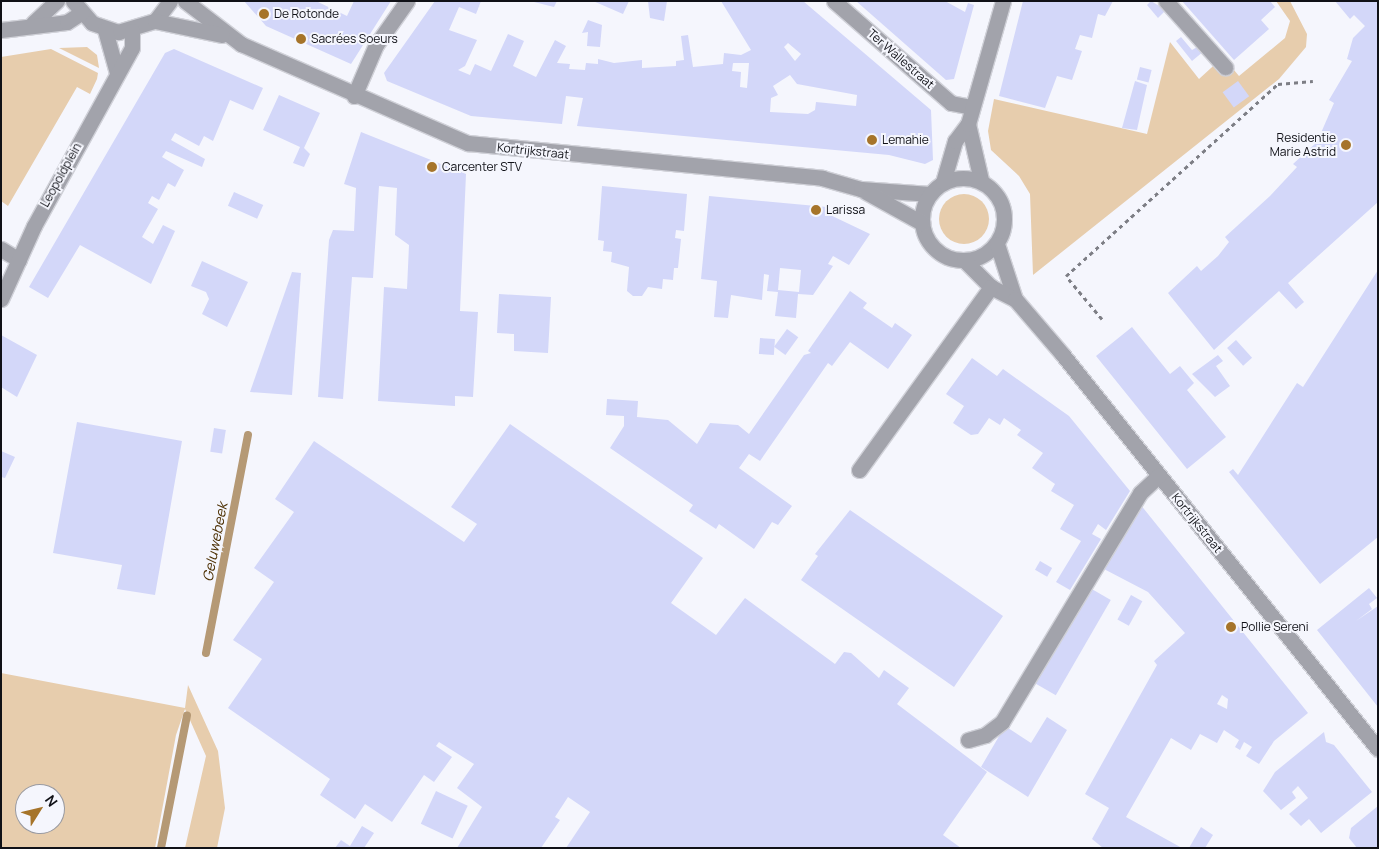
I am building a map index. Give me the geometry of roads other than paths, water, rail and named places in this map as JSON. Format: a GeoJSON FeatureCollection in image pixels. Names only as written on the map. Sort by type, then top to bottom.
{"type":"FeatureCollection","features":[{"type":"Feature","properties":{"kind":"street"},"geometry":{"type":"LineString","coordinates":[[33,23],[57,1]]}},
{"type":"Feature","properties":{"kind":"street"},"geometry":{"type":"LineString","coordinates":[[104,30],[132,31],[155,21],[170,1]]}},
{"type":"Feature","properties":{"kind":"street","name":"Kortrijkstraat"},"geometry":{"type":"LineString","coordinates":[[185,1],[226,36]]}},
{"type":"Feature","properties":{"kind":"street"},"geometry":{"type":"LineString","coordinates":[[354,96],[376,45],[407,1]]}},
{"type":"Feature","properties":{"kind":"street","name":"Ter Wallestraat"},"geometry":{"type":"LineString","coordinates":[[834,1],[952,103],[972,107]]}},
{"type":"Feature","properties":{"kind":"street"},"geometry":{"type":"LineString","coordinates":[[980,180],[961,177],[943,182],[930,194],[922,223],[934,247],[964,260],[983,256],[998,244],[1003,213],[999,199],[980,180],[968,124],[1003,1]]}},
{"type":"Feature","properties":{"kind":"street"},"geometry":{"type":"LineString","coordinates":[[1166,1],[1225,68]]}},
{"type":"Feature","properties":{"kind":"street"},"geometry":{"type":"LineString","coordinates":[[1,30],[33,23],[67,22],[77,7],[104,30],[117,73]]}},
{"type":"Feature","properties":{"kind":"street","name":"Kortrijkstraat"},"geometry":{"type":"LineString","coordinates":[[155,21],[226,36],[354,96],[468,144],[822,178],[861,189],[930,194]]}},
{"type":"Feature","properties":{"kind":"street","name":"Leopoldplein"},"geometry":{"type":"LineString","coordinates":[[1,299],[19,260],[132,48],[132,31]]}},
{"type":"Feature","properties":{"kind":"street"},"geometry":{"type":"LineString","coordinates":[[943,182],[954,141],[968,124]]}},
{"type":"Feature","properties":{"kind":"street","name":"Kortrijkstraat"},"geometry":{"type":"LineString","coordinates":[[861,189],[922,223]]}},
{"type":"Feature","properties":{"kind":"street","name":"Kortrijkstraat"},"geometry":{"type":"LineString","coordinates":[[998,244],[1015,299],[1159,475],[1378,749]]}},
{"type":"Feature","properties":{"kind":"street"},"geometry":{"type":"LineString","coordinates":[[1,249],[19,260]]}},
{"type":"Feature","properties":{"kind":"street","name":"Kortrijkstraat"},"geometry":{"type":"LineString","coordinates":[[964,260],[991,287],[1015,299]]}},
{"type":"Feature","properties":{"kind":"street"},"geometry":{"type":"LineString","coordinates":[[859,470],[991,287]]}},
{"type":"Feature","properties":{"kind":"street"},"geometry":{"type":"LineString","coordinates":[[968,740],[985,735],[1002,722],[1136,500],[1159,475]]}},
{"type":"Feature","properties":{"kind":"waterway","name":"Geluwebeek"},"geometry":{"type":"LineString","coordinates":[[206,653],[248,435]]}},
{"type":"Feature","properties":{"kind":"waterway","name":"Geluwebeek"},"geometry":{"type":"LineString","coordinates":[[161,848],[187,716]]}},
{"type":"Feature","properties":{"kind":"place","name":"De Rotonde"},"geometry":{"type":"Point","coordinates":[264,14]}},
{"type":"Feature","properties":{"kind":"place","name":"Sacrées Soeurs"},"geometry":{"type":"Point","coordinates":[301,39]}},
{"type":"Feature","properties":{"kind":"place","name":"Lemahie"},"geometry":{"type":"Point","coordinates":[872,140]}},
{"type":"Feature","properties":{"kind":"place","name":"Residentie Marie Astrid"},"geometry":{"type":"Point","coordinates":[1346,145]}},
{"type":"Feature","properties":{"kind":"place","name":"Carcenter STV"},"geometry":{"type":"Point","coordinates":[432,167]}},
{"type":"Feature","properties":{"kind":"place","name":"Larissa"},"geometry":{"type":"Point","coordinates":[816,210]}},
{"type":"Feature","properties":{"kind":"place","name":"Pollie Sereni"},"geometry":{"type":"Point","coordinates":[1231,627]}}]}
